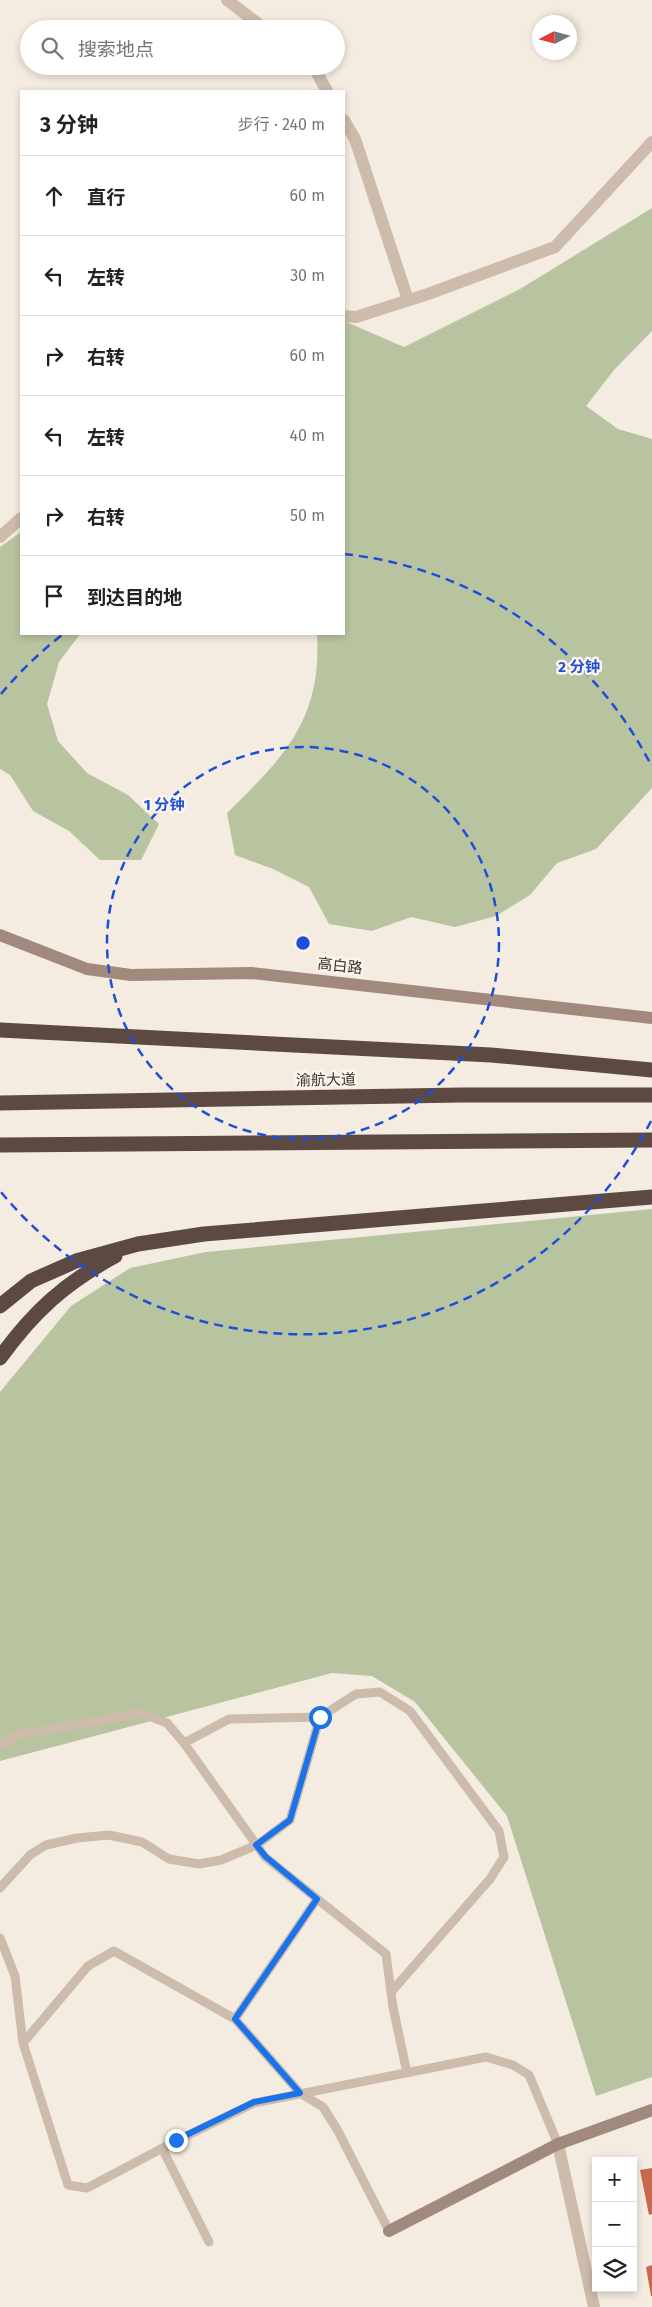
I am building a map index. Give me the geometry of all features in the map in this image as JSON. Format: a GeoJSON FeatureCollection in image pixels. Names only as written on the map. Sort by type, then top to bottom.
{"type":"FeatureCollection","features":[{"type":"Feature","properties":{"kind":"highway"},"geometry":{"type":"LineString","coordinates":[[0,1030],[491,1055],[652,1070]]}},
{"type":"Feature","properties":{"kind":"highway","name":"渝航大道"},"geometry":{"type":"LineString","coordinates":[[0,1103],[462,1095],[652,1095]]}},
{"type":"Feature","properties":{"kind":"highway"},"geometry":{"type":"LineString","coordinates":[[0,1145],[652,1140]]}},
{"type":"Feature","properties":{"kind":"highway"},"geometry":{"type":"LineString","coordinates":[[0,1306],[31,1281],[76,1261],[138,1244],[204,1234],[652,1197]]}},
{"type":"Feature","properties":{"kind":"highway"},"geometry":{"type":"LineString","coordinates":[[0,1358],[13,1339],[49,1300],[82,1274],[138,1244]]}},
{"type":"Feature","properties":{"kind":"street"},"geometry":{"type":"LineString","coordinates":[[227,0],[253,20]]}},
{"type":"Feature","properties":{"kind":"street"},"geometry":{"type":"LineString","coordinates":[[318,75],[326,90]]}},
{"type":"Feature","properties":{"kind":"street"},"geometry":{"type":"LineString","coordinates":[[345,122],[354,139],[408,300]]}},
{"type":"Feature","properties":{"kind":"street"},"geometry":{"type":"LineString","coordinates":[[345,316],[356,317],[428,294],[555,247],[652,142]]}},
{"type":"Feature","properties":{"kind":"street"},"geometry":{"type":"LineString","coordinates":[[0,537],[20,519]]}},
{"type":"Feature","properties":{"kind":"street","name":"高白路"},"geometry":{"type":"LineString","coordinates":[[0,935],[87,969],[131,975],[250,973],[652,1018]]}},
{"type":"Feature","properties":{"kind":"street"},"geometry":{"type":"LineString","coordinates":[[389,2231],[558,2144],[652,2110]]}},
{"type":"Feature","properties":{"kind":"street"},"geometry":{"type":"LineString","coordinates":[[558,2144],[594,2307]]}},
{"type":"Feature","properties":{"kind":"lane"},"geometry":{"type":"LineString","coordinates":[[184,1743],[229,1719],[320,1717],[356,1694],[380,1692],[410,1711],[499,1831],[504,1857],[490,1879],[392,1991]]}},
{"type":"Feature","properties":{"kind":"lane"},"geometry":{"type":"LineString","coordinates":[[0,1745],[17,1735],[141,1713],[168,1724],[184,1743],[266,1857],[386,1954],[407,2073]]}},
{"type":"Feature","properties":{"kind":"lane"},"geometry":{"type":"LineString","coordinates":[[0,1888],[30,1855],[46,1845],[77,1838],[108,1834],[142,1842],[169,1859],[199,1864],[221,1860],[256,1845],[290,1820],[320,1717]]}},
{"type":"Feature","properties":{"kind":"lane"},"geometry":{"type":"LineString","coordinates":[[235,2019],[317,1899]]}},
{"type":"Feature","properties":{"kind":"lane"},"geometry":{"type":"LineString","coordinates":[[0,1938],[15,1976],[23,2043],[68,2185],[87,2188],[254,2102],[486,2057],[513,2065],[529,2074],[558,2144]]}},
{"type":"Feature","properties":{"kind":"lane"},"geometry":{"type":"LineString","coordinates":[[23,2043],[88,1966],[114,1951],[235,2019],[300,2093],[323,2107],[389,2231]]}},
{"type":"Feature","properties":{"kind":"lane"},"geometry":{"type":"LineString","coordinates":[[162,2148],[209,2242]]}},
{"type":"Feature","properties":{"kind":"green space"},"geometry":{"type":"Polygon","coordinates":[[[652,208],[652,331],[614,370],[586,406],[618,429],[652,439],[652,788],[596,849],[557,863],[530,895],[496,916],[455,927],[411,917],[372,931],[329,924],[309,887],[273,869],[235,855],[227,813],[266,774],[282,754],[306,714],[313,690],[317,664],[317,635],[345,635],[345,321],[404,347],[520,289],[652,208]]]}},
{"type":"Feature","properties":{"kind":"green space"},"geometry":{"type":"Polygon","coordinates":[[[20,533],[20,635],[79,635],[59,662],[47,704],[58,741],[87,773],[128,795],[159,824],[141,860],[100,860],[69,831],[33,811],[10,775],[0,769],[0,547],[20,533]]]}},
{"type":"Feature","properties":{"kind":"green space"},"geometry":{"type":"Polygon","coordinates":[[[652,1209],[652,2077],[596,2096],[507,1816],[415,1702],[372,1676],[332,1673],[0,1761],[0,1392],[71,1306],[130,1268],[206,1252],[652,1209]]]}},
{"type":"Feature","properties":{"kind":"building"},"geometry":{"type":"Polygon","coordinates":[[[652,2168],[652,2214],[649,2215],[640,2170],[652,2168]]]}},
{"type":"Feature","properties":{"kind":"building"},"geometry":{"type":"Polygon","coordinates":[[[652,2265],[652,2296],[651,2296],[646,2267],[652,2265]]]}},
{"type":"Feature","properties":{"kind":"route"},"geometry":{"type":"LineString","coordinates":[[176,2140],[254,2102],[300,2093],[235,2019],[317,1899],[266,1857],[256,1845],[290,1820],[320,1717]]}}]}
